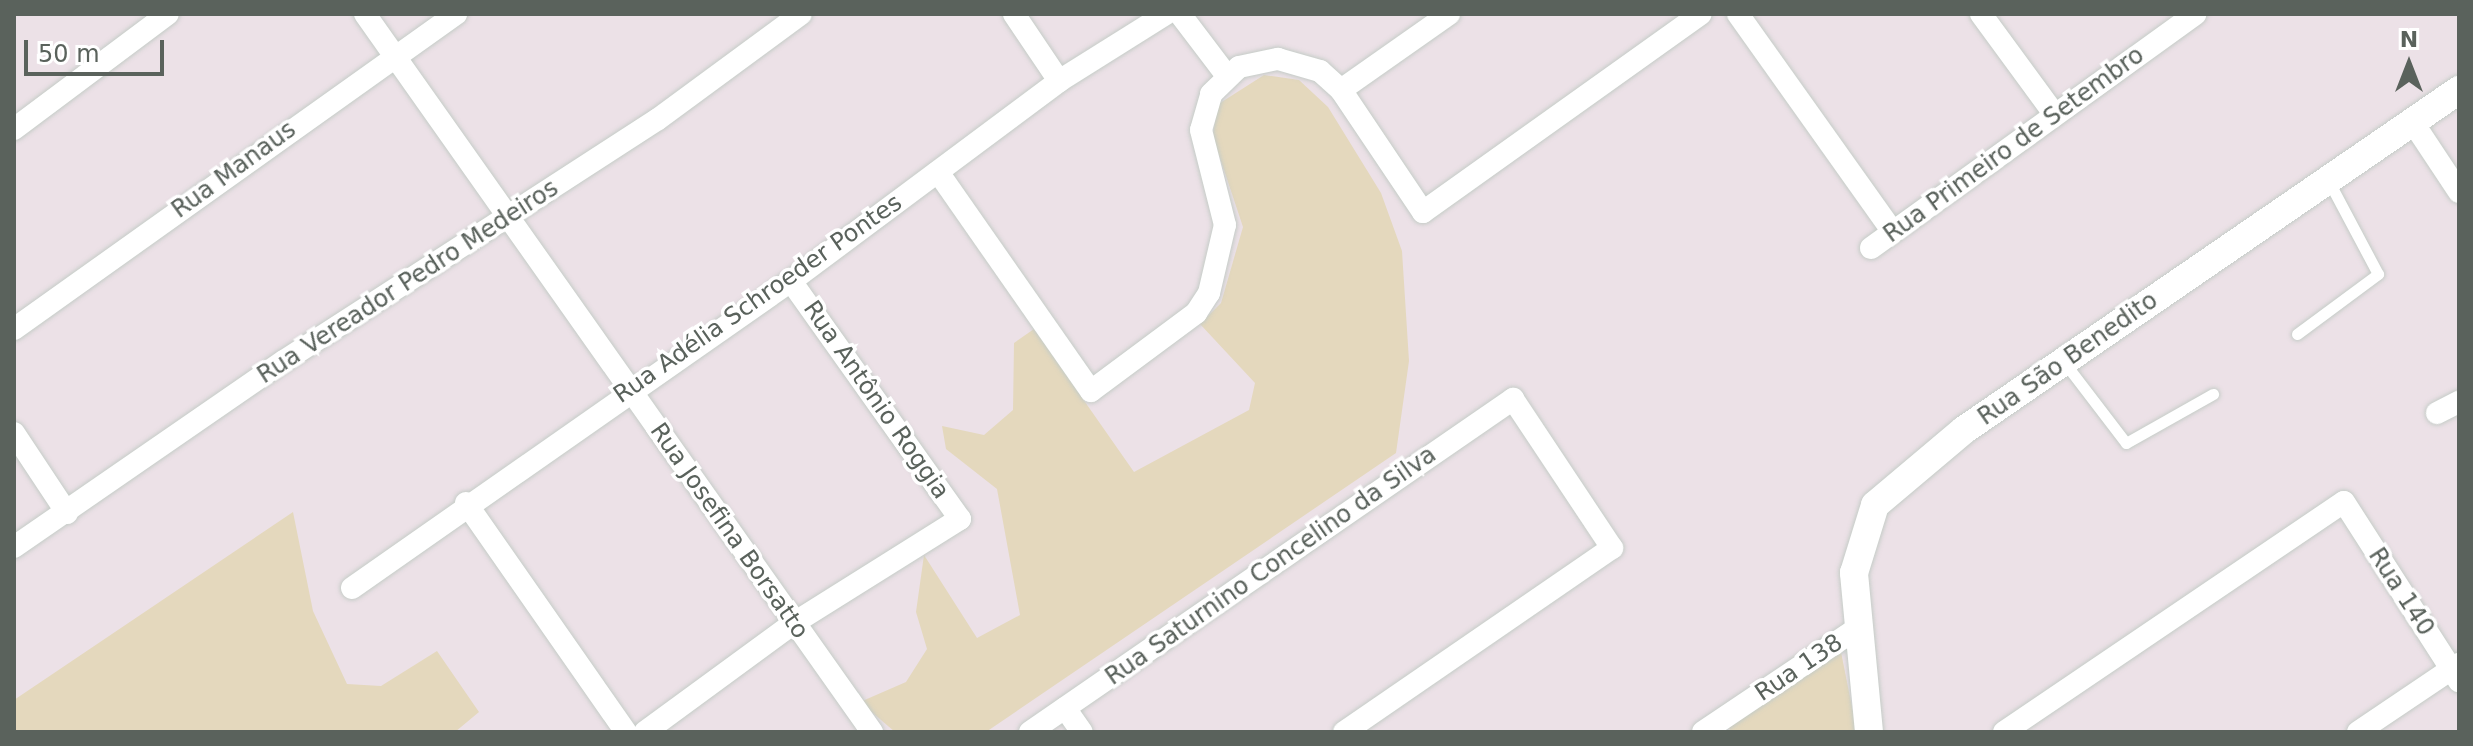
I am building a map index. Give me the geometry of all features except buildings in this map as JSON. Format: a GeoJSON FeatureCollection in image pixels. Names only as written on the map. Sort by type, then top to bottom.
{"type":"FeatureCollection","features":[{"type":"Feature","properties":{"kind":"street"},"geometry":{"type":"LineString","coordinates":[[14,129],[168,14]]}},
{"type":"Feature","properties":{"kind":"street","name":"Rua Josefina Borsatto"},"geometry":{"type":"LineString","coordinates":[[365,14],[872,732]]}},
{"type":"Feature","properties":{"kind":"street","name":"Rua Manaus"},"geometry":{"type":"LineString","coordinates":[[14,329],[394,55],[456,14]]}},
{"type":"Feature","properties":{"kind":"street","name":"Rua Vereador Pedro Medeiros"},"geometry":{"type":"LineString","coordinates":[[14,547],[508,215],[658,119],[801,14]]}},
{"type":"Feature","properties":{"kind":"street"},"geometry":{"type":"LineString","coordinates":[[1014,14],[1059,81]]}},
{"type":"Feature","properties":{"kind":"street","name":"Rua Adélia Schroeder Pontes"},"geometry":{"type":"LineString","coordinates":[[352,588],[466,503],[791,281],[1059,81],[1166,14]]}},
{"type":"Feature","properties":{"kind":"street"},"geometry":{"type":"LineString","coordinates":[[1180,14],[1227,76]]}},
{"type":"Feature","properties":{"kind":"street"},"geometry":{"type":"LineString","coordinates":[[1341,90],[1449,14]]}},
{"type":"Feature","properties":{"kind":"street"},"geometry":{"type":"LineString","coordinates":[[938,172],[1091,391],[1196,313],[1209,293],[1225,225],[1200,140],[1206,106],[1227,76],[1251,62],[1290,59],[1341,90],[1423,212],[1701,14]]}},
{"type":"Feature","properties":{"kind":"street"},"geometry":{"type":"LineString","coordinates":[[1738,14],[1893,232]]}},
{"type":"Feature","properties":{"kind":"street"},"geometry":{"type":"LineString","coordinates":[[1981,14],[2055,115]]}},
{"type":"Feature","properties":{"kind":"street","name":"Rua Primeiro de Setembro"},"geometry":{"type":"LineString","coordinates":[[1871,248],[2195,14]]}},
{"type":"Feature","properties":{"kind":"street","name":"Rua São Benedito"},"geometry":{"type":"LineString","coordinates":[[1869,732],[1855,630],[1854,573],[1875,505],[1912,469],[2459,90]]}},
{"type":"Feature","properties":{"kind":"street"},"geometry":{"type":"LineString","coordinates":[[2412,121],[2459,192]]}},
{"type":"Feature","properties":{"kind":"street","name":"Rua Antônio Roggia"},"geometry":{"type":"LineString","coordinates":[[791,281],[960,519],[794,623]]}},
{"type":"Feature","properties":{"kind":"street","name":"Rua Saturnino Concelino da Silva"},"geometry":{"type":"LineString","coordinates":[[1030,732],[1513,399],[1612,548],[1344,732]]}},
{"type":"Feature","properties":{"kind":"street"},"geometry":{"type":"LineString","coordinates":[[2437,413],[2459,402]]}},
{"type":"Feature","properties":{"kind":"street"},"geometry":{"type":"LineString","coordinates":[[14,433],[67,513]]}},
{"type":"Feature","properties":{"kind":"street","name":"Rua 140"},"geometry":{"type":"LineString","coordinates":[[2004,732],[2344,502],[2456,671]]}},
{"type":"Feature","properties":{"kind":"street"},"geometry":{"type":"LineString","coordinates":[[466,503],[626,732]]}},
{"type":"Feature","properties":{"kind":"street"},"geometry":{"type":"LineString","coordinates":[[645,732],[794,623]]}},
{"type":"Feature","properties":{"kind":"street","name":"Rua 138"},"geometry":{"type":"LineString","coordinates":[[1703,732],[1855,630]]}},
{"type":"Feature","properties":{"kind":"street"},"geometry":{"type":"LineString","coordinates":[[2358,732],[2456,671]]}},
{"type":"Feature","properties":{"kind":"street"},"geometry":{"type":"LineString","coordinates":[[1065,708],[1082,732]]}},
{"type":"Feature","properties":{"kind":"lane"},"geometry":{"type":"LineString","coordinates":[[2297,334],[2378,274],[2328,179]]}},
{"type":"Feature","properties":{"kind":"lane"},"geometry":{"type":"LineString","coordinates":[[2063,362],[2126,443],[2213,394]]}},
{"type":"Feature","properties":{"kind":"shaded area"},"geometry":{"type":"Polygon","coordinates":[[[1264,75],[1299,80],[1328,107],[1381,193],[1402,251],[1409,361],[1396,453],[986,732],[895,732],[860,702],[906,682],[927,649],[916,612],[924,555],[977,638],[1020,615],[997,489],[946,449],[942,426],[984,435],[1013,410],[1014,343],[1034,329],[1134,472],[1249,410],[1255,383],[1200,324],[1221,303],[1243,227],[1213,137],[1217,105],[1264,75]]]}},
{"type":"Feature","properties":{"kind":"shaded area"},"geometry":{"type":"Polygon","coordinates":[[[293,512],[313,611],[347,684],[381,686],[437,651],[479,712],[455,732],[14,732],[14,700],[293,512]]]}},
{"type":"Feature","properties":{"kind":"shaded area"},"geometry":{"type":"Polygon","coordinates":[[[1840,647],[1857,732],[1732,732],[1725,723],[1840,647]]]}}]}
